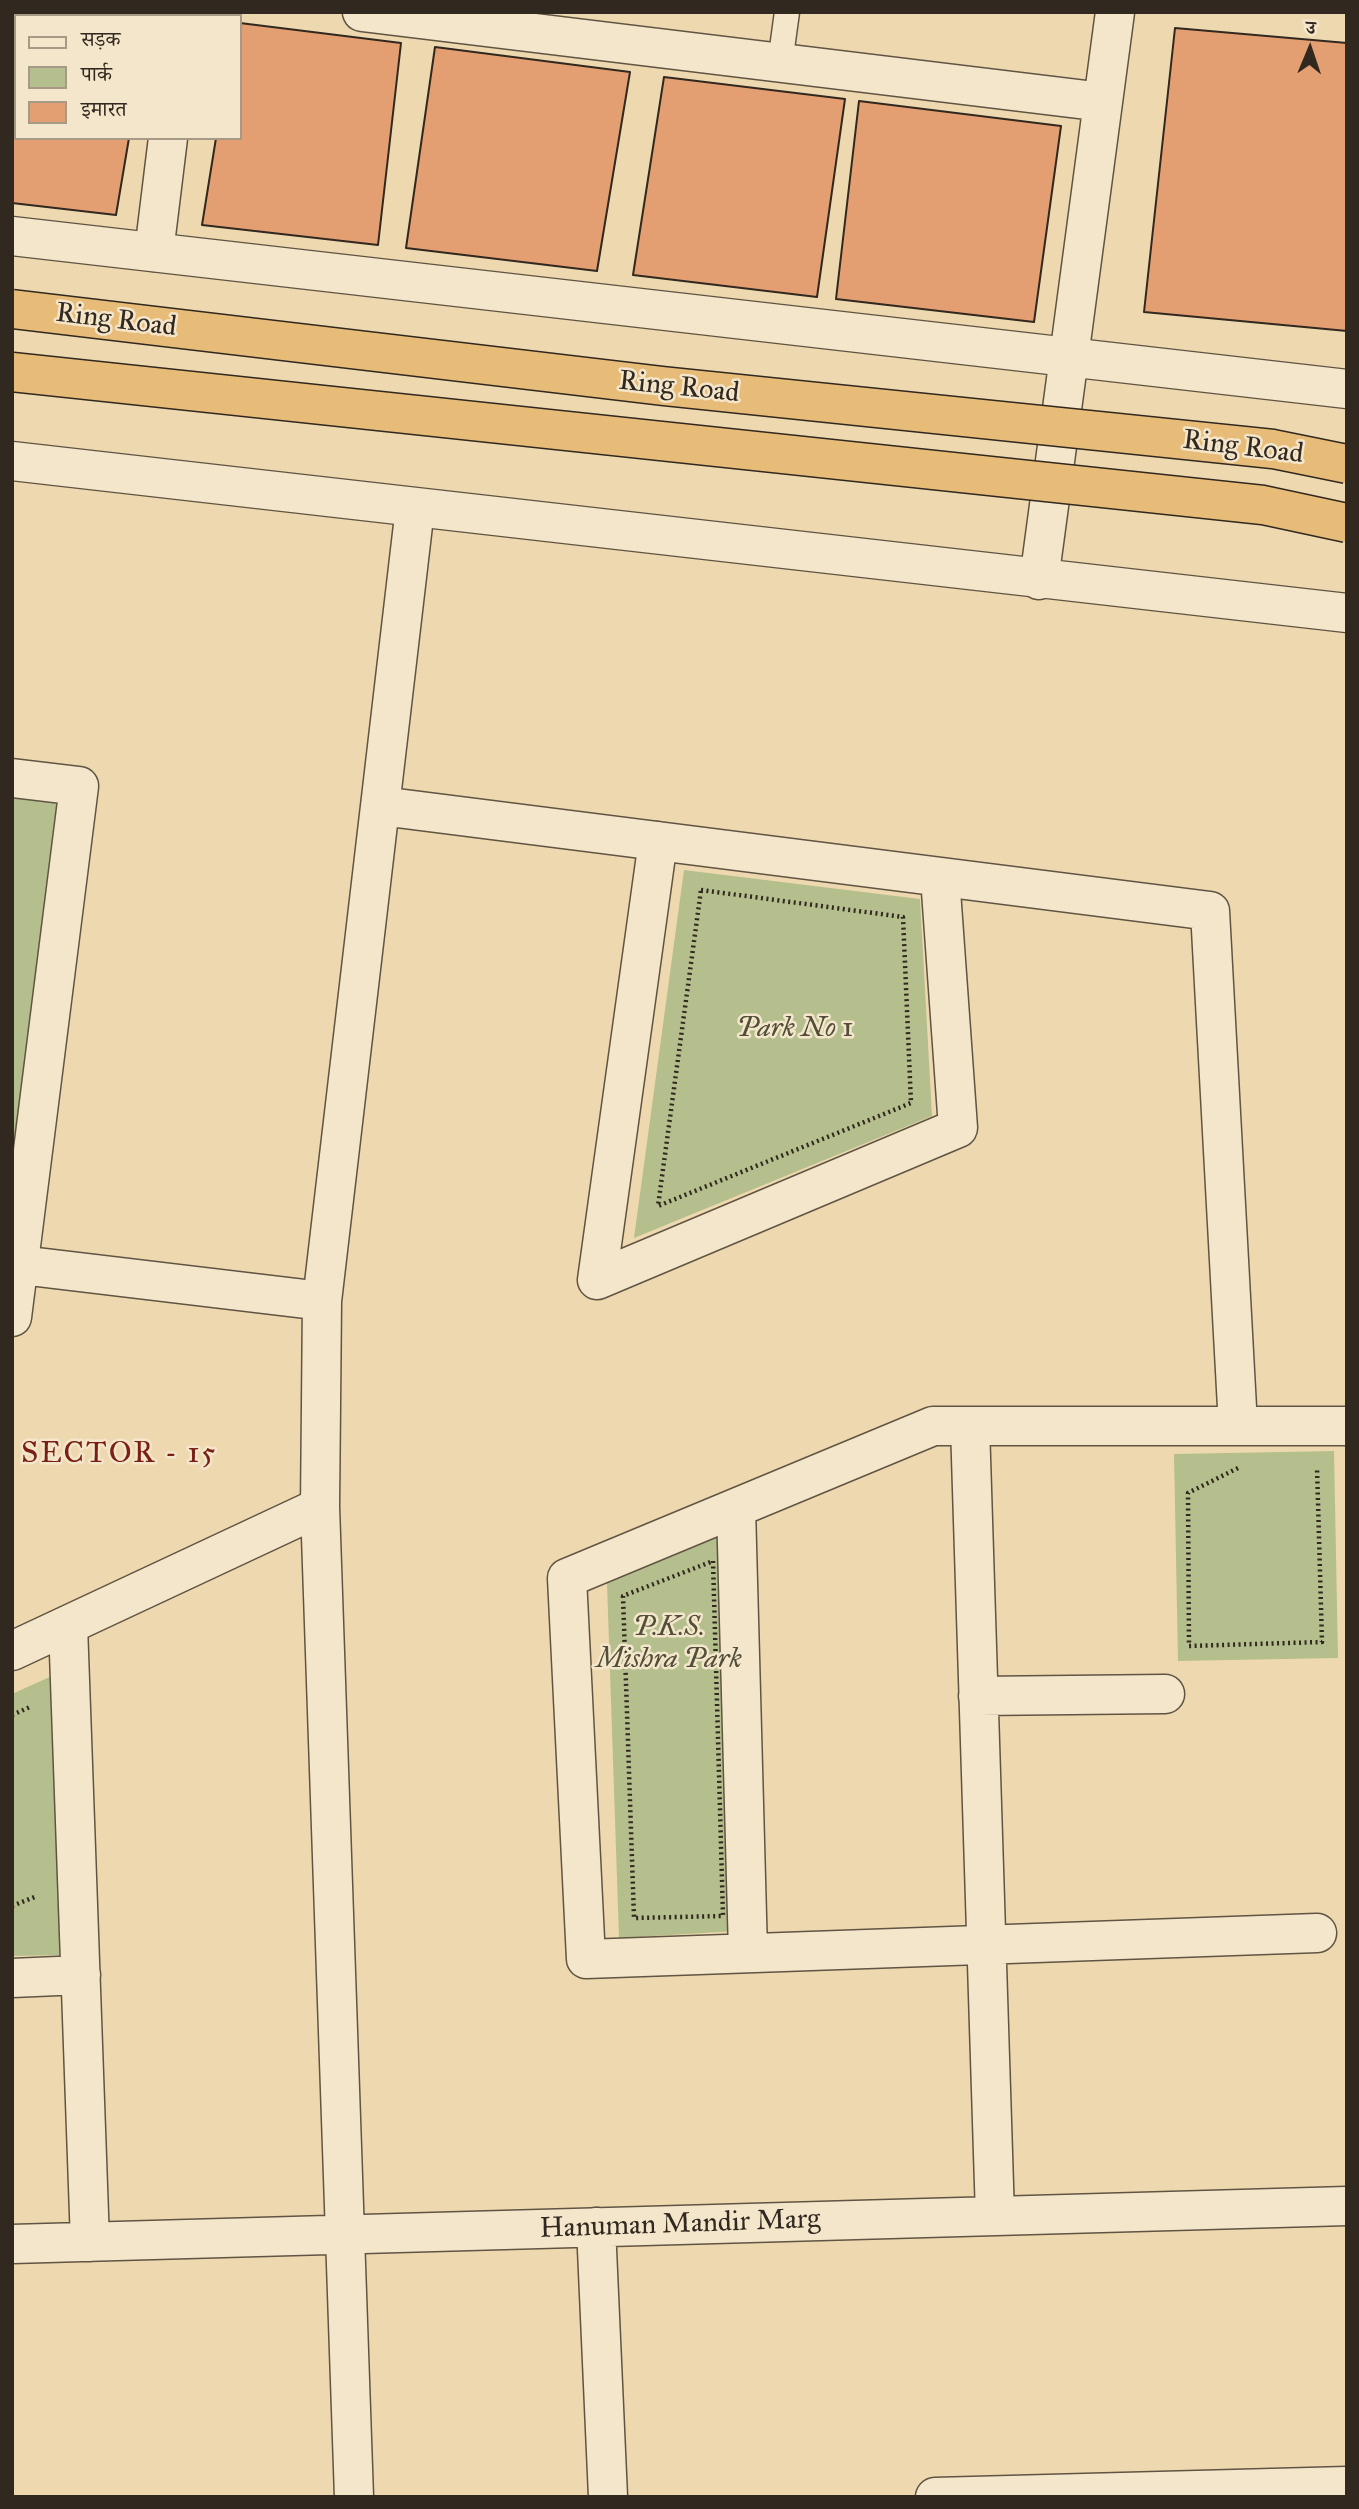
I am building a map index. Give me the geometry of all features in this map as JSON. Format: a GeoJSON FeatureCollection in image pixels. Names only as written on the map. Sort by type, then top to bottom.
{"type":"FeatureCollection","features":[{"type":"Feature","properties":{"kind":"highway","name":"Ring Road"},"geometry":{"type":"LineString","coordinates":[[12,309],[663,386],[1273,449],[1347,464]]}},
{"type":"Feature","properties":{"kind":"highway","name":"Ring Road"},"geometry":{"type":"LineString","coordinates":[[12,372],[1249,504],[1347,523]]}},
{"type":"Feature","properties":{"kind":"street"},"geometry":{"type":"LineString","coordinates":[[362,12],[519,22],[780,63],[1103,102]]}},
{"type":"Feature","properties":{"kind":"street"},"geometry":{"type":"LineString","coordinates":[[1039,580],[1115,12]]}},
{"type":"Feature","properties":{"kind":"street"},"geometry":{"type":"LineString","coordinates":[[154,252],[168,140]]}},
{"type":"Feature","properties":{"kind":"street"},"geometry":{"type":"LineString","coordinates":[[12,236],[1347,389]]}},
{"type":"Feature","properties":{"kind":"street"},"geometry":{"type":"LineString","coordinates":[[12,461],[1347,613]]}},
{"type":"Feature","properties":{"kind":"street"},"geometry":{"type":"LineString","coordinates":[[354,2497],[320,1507],[322,1301],[415,508]]}},
{"type":"Feature","properties":{"kind":"street"},"geometry":{"type":"LineString","coordinates":[[12,778],[79,786],[12,1317]]}},
{"type":"Feature","properties":{"kind":"street"},"geometry":{"type":"LineString","coordinates":[[381,806],[1210,911],[1238,1426]]}},
{"type":"Feature","properties":{"kind":"street"},"geometry":{"type":"LineString","coordinates":[[658,841],[597,1280],[958,1128],[940,877]]}},
{"type":"Feature","properties":{"kind":"street"},"geometry":{"type":"LineString","coordinates":[[17,1265],[322,1301]]}},
{"type":"Feature","properties":{"kind":"street"},"geometry":{"type":"LineString","coordinates":[[1317,1933],[586,1959],[567,1578],[933,1426],[1347,1426]]}},
{"type":"Feature","properties":{"kind":"street"},"geometry":{"type":"LineString","coordinates":[[970,1426],[995,2216]]}},
{"type":"Feature","properties":{"kind":"street"},"geometry":{"type":"LineString","coordinates":[[12,1651],[320,1507]]}},
{"type":"Feature","properties":{"kind":"street"},"geometry":{"type":"LineString","coordinates":[[736,1508],[748,1953]]}},
{"type":"Feature","properties":{"kind":"street"},"geometry":{"type":"LineString","coordinates":[[68,1625],[90,2242]]}},
{"type":"Feature","properties":{"kind":"street"},"geometry":{"type":"LineString","coordinates":[[978,1696],[1165,1694]]}},
{"type":"Feature","properties":{"kind":"street"},"geometry":{"type":"LineString","coordinates":[[12,1978],[81,1975]]}},
{"type":"Feature","properties":{"kind":"street","name":"Hanuman Mandir Marg"},"geometry":{"type":"LineString","coordinates":[[12,2244],[1347,2206]]}},
{"type":"Feature","properties":{"kind":"street"},"geometry":{"type":"LineString","coordinates":[[596,2227],[608,2497]]}},
{"type":"Feature","properties":{"kind":"street"},"geometry":{"type":"LineString","coordinates":[[935,2497],[1172,2493],[1347,2486]]}},
{"type":"Feature","properties":{"kind":"lane"},"geometry":{"type":"LineString","coordinates":[[780,63],[786,12]]}},
{"type":"Feature","properties":{"kind":"path"},"geometry":{"type":"LineString","coordinates":[[701,890],[903,917],[911,1103],[658,1206],[697,918],[701,890]]}},
{"type":"Feature","properties":{"kind":"path"},"geometry":{"type":"LineString","coordinates":[[1238,1426],[1239,1467],[1188,1493],[1189,1646],[1322,1642],[1317,1467],[1304,1467]]}},
{"type":"Feature","properties":{"kind":"path"},"geometry":{"type":"LineString","coordinates":[[713,1561],[723,1916],[634,1918],[623,1596],[713,1561]]}},
{"type":"Feature","properties":{"kind":"green space"},"geometry":{"type":"Polygon","coordinates":[[[12,794],[65,799],[12,1218],[12,794]]]}},
{"type":"Feature","properties":{"kind":"green space","name":"Park No 1"},"geometry":{"type":"Polygon","coordinates":[[[684,870],[920,899],[932,1116],[634,1238],[684,870]]]}},
{"type":"Feature","properties":{"kind":"green space"},"geometry":{"type":"Polygon","coordinates":[[[1334,1451],[1338,1658],[1178,1661],[1174,1454],[1334,1451]]]}},
{"type":"Feature","properties":{"kind":"green space","name":"P.K.S. Mishra Park"},"geometry":{"type":"Polygon","coordinates":[[[725,1534],[737,1931],[619,1938],[607,1583],[725,1534]]]}},
{"type":"Feature","properties":{"kind":"green space"},"geometry":{"type":"Polygon","coordinates":[[[63,1671],[66,1955],[12,1956],[12,1694],[63,1671]]]}},
{"type":"Feature","properties":{"kind":"building"},"geometry":{"type":"Polygon","coordinates":[[[12,12],[150,12],[14,14],[14,140],[129,140],[116,215],[12,203],[12,12]]]}},
{"type":"Feature","properties":{"kind":"building"},"geometry":{"type":"Polygon","coordinates":[[[242,23],[401,43],[378,245],[202,225],[216,140],[242,140],[242,23]]]}},
{"type":"Feature","properties":{"kind":"building"},"geometry":{"type":"Polygon","coordinates":[[[1175,28],[1347,43],[1347,331],[1144,312],[1175,28]]]}},
{"type":"Feature","properties":{"kind":"building"},"geometry":{"type":"Polygon","coordinates":[[[435,47],[630,72],[597,271],[406,248],[435,47]]]}},
{"type":"Feature","properties":{"kind":"building"},"geometry":{"type":"Polygon","coordinates":[[[664,77],[845,99],[817,297],[633,275],[664,77]]]}},
{"type":"Feature","properties":{"kind":"building"},"geometry":{"type":"Polygon","coordinates":[[[859,101],[1061,126],[1034,322],[836,299],[859,101]]]}},
{"type":"Feature","properties":{"kind":"district","name":"SECTOR - 15"},"geometry":{"type":"Point","coordinates":[119,1455]}}]}
